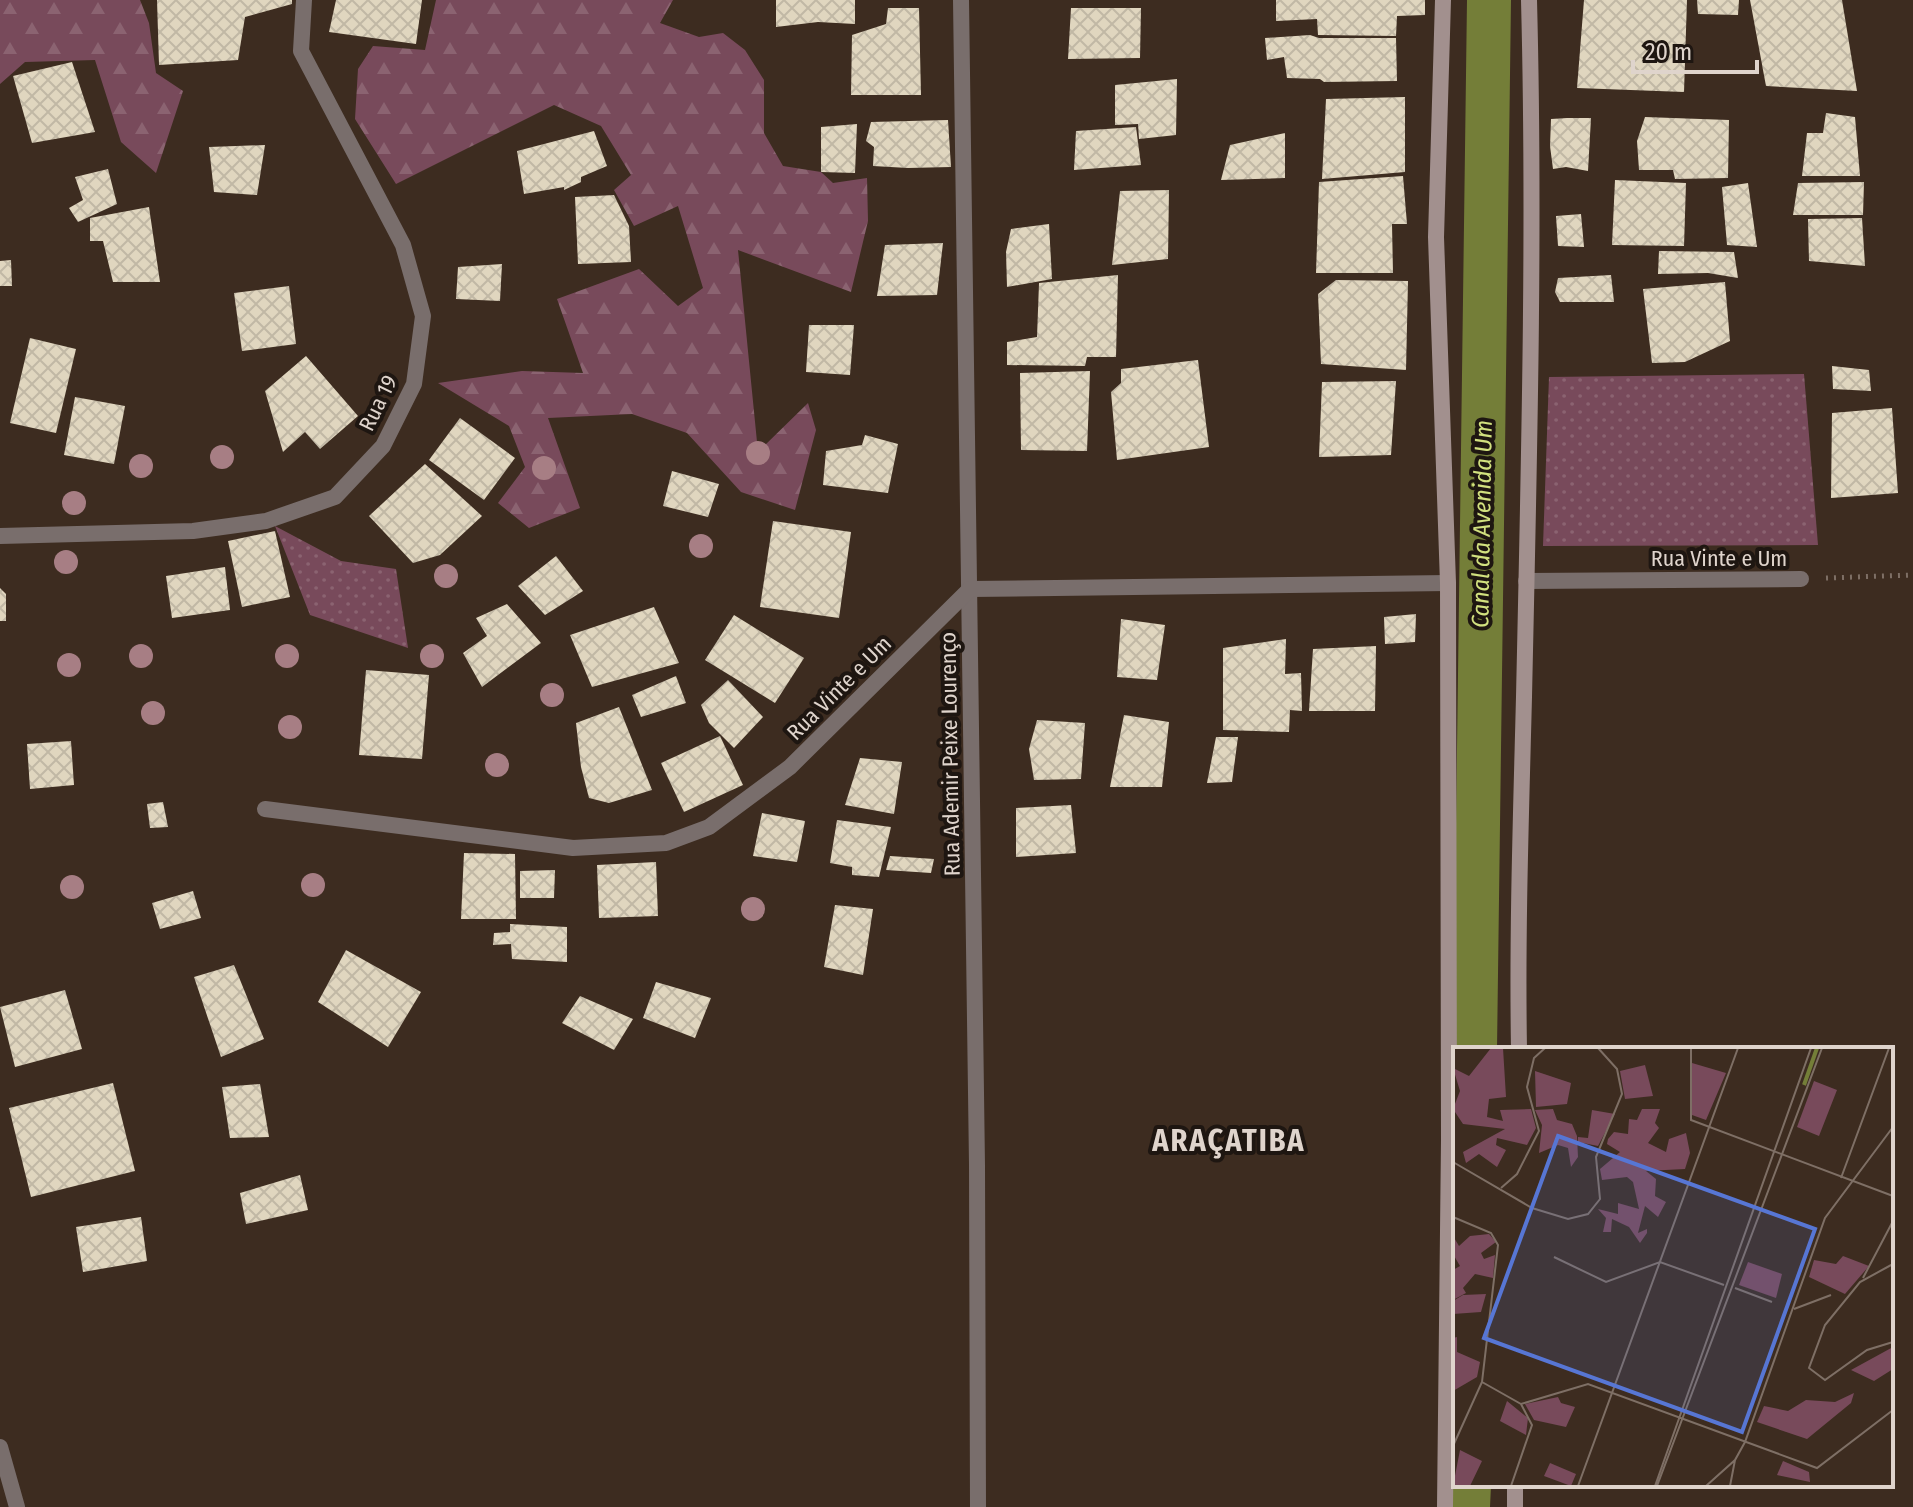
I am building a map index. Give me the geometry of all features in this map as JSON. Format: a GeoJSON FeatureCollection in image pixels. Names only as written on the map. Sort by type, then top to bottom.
{"type":"FeatureCollection","features":[{"type":"Feature","properties":{"kind":"street","name":"Rua 19"},"geometry":{"type":"LineString","coordinates":[[0,536],[193,531],[266,521],[335,497],[383,446],[414,384],[423,316],[403,245],[301,51],[304,0]]}},
{"type":"Feature","properties":{"kind":"street","name":"Rua Ademir Peixe Lourenço"},"geometry":{"type":"LineString","coordinates":[[961,0],[977,1165],[978,1507]]}},
{"type":"Feature","properties":{"kind":"street"},"geometry":{"type":"LineString","coordinates":[[1443,0],[1436,237],[1448,583],[1449,1140],[1445,1507]]}},
{"type":"Feature","properties":{"kind":"street"},"geometry":{"type":"LineString","coordinates":[[1519,1047],[1532,121],[1529,0]]}},
{"type":"Feature","properties":{"kind":"street","name":"Rua Vinte e Um"},"geometry":{"type":"LineString","coordinates":[[1526,581],[1801,579]]}},
{"type":"Feature","properties":{"kind":"street"},"geometry":{"type":"LineString","coordinates":[[970,589],[1448,583]]}},
{"type":"Feature","properties":{"kind":"street","name":"Rua Vinte e Um"},"geometry":{"type":"LineString","coordinates":[[265,809],[573,848],[666,843],[709,827],[790,767],[970,589]]}},
{"type":"Feature","properties":{"kind":"street"},"geometry":{"type":"LineString","coordinates":[[0,1447],[17,1507]]}},
{"type":"Feature","properties":{"kind":"path","name":"Rua Vinte e Um"},"geometry":{"type":"LineString","coordinates":[[1801,579],[1913,575]]}},
{"type":"Feature","properties":{"kind":"green space"},"geometry":{"type":"Polygon","coordinates":[[[0,0],[140,0],[149,23],[156,73],[183,91],[156,173],[121,142],[95,60],[25,62],[0,84],[0,0]]]}},
{"type":"Feature","properties":{"kind":"green space"},"geometry":{"type":"Polygon","coordinates":[[[436,0],[673,0],[660,23],[699,37],[723,33],[745,50],[764,80],[764,133],[783,166],[821,172],[833,183],[867,178],[868,221],[851,292],[738,250],[758,452],[808,403],[816,430],[795,510],[741,492],[687,433],[632,414],[548,418],[580,508],[529,528],[498,503],[525,467],[509,426],[438,383],[522,371],[583,373],[557,299],[639,269],[678,306],[703,288],[678,206],[634,226],[614,190],[631,175],[601,126],[554,105],[396,184],[355,119],[358,69],[373,46],[425,50],[436,0]]]}},
{"type":"Feature","properties":{"kind":"green space"},"geometry":{"type":"Polygon","coordinates":[[[1804,374],[1818,545],[1543,546],[1549,377],[1804,374]]]}},
{"type":"Feature","properties":{"kind":"green space"},"geometry":{"type":"Polygon","coordinates":[[[275,526],[341,561],[396,569],[408,648],[310,615],[275,526]]]}},
{"type":"Feature","properties":{"kind":"building"},"geometry":{"type":"Polygon","coordinates":[[[157,0],[292,0],[292,4],[245,17],[238,60],[159,65],[157,0]]]}},
{"type":"Feature","properties":{"kind":"building"},"geometry":{"type":"Polygon","coordinates":[[[336,0],[422,0],[416,44],[329,32],[336,0]]]}},
{"type":"Feature","properties":{"kind":"building"},"geometry":{"type":"Polygon","coordinates":[[[776,0],[855,0],[855,24],[818,22],[776,27],[776,0]]]}},
{"type":"Feature","properties":{"kind":"building"},"geometry":{"type":"Polygon","coordinates":[[[1276,0],[1425,0],[1425,15],[1397,16],[1396,36],[1318,35],[1317,19],[1276,21],[1276,0]]]}},
{"type":"Feature","properties":{"kind":"building"},"geometry":{"type":"Polygon","coordinates":[[[1584,0],[1687,0],[1684,92],[1577,88],[1584,0]]]}},
{"type":"Feature","properties":{"kind":"building"},"geometry":{"type":"Polygon","coordinates":[[[1697,0],[1739,0],[1738,15],[1698,14],[1697,0]]]}},
{"type":"Feature","properties":{"kind":"building"},"geometry":{"type":"Polygon","coordinates":[[[1750,0],[1842,0],[1857,91],[1766,86],[1750,0]]]}},
{"type":"Feature","properties":{"kind":"building"},"geometry":{"type":"Polygon","coordinates":[[[888,8],[919,8],[921,95],[851,95],[852,35],[886,24],[888,8]]]}},
{"type":"Feature","properties":{"kind":"building"},"geometry":{"type":"Polygon","coordinates":[[[1071,8],[1141,8],[1140,58],[1068,59],[1071,8]]]}},
{"type":"Feature","properties":{"kind":"building"},"geometry":{"type":"Polygon","coordinates":[[[1310,35],[1319,38],[1396,38],[1397,81],[1324,82],[1320,79],[1287,78],[1284,57],[1267,60],[1265,38],[1310,35]]]}},
{"type":"Feature","properties":{"kind":"building"},"geometry":{"type":"Polygon","coordinates":[[[72,62],[95,132],[32,143],[13,76],[72,62]]]}},
{"type":"Feature","properties":{"kind":"building"},"geometry":{"type":"Polygon","coordinates":[[[1177,79],[1176,135],[1139,139],[1138,124],[1115,125],[1115,85],[1177,79]]]}},
{"type":"Feature","properties":{"kind":"building"},"geometry":{"type":"Polygon","coordinates":[[[1405,97],[1405,172],[1322,179],[1326,99],[1405,97]]]}},
{"type":"Feature","properties":{"kind":"building"},"geometry":{"type":"Polygon","coordinates":[[[1826,113],[1855,117],[1860,176],[1802,176],[1807,133],[1823,133],[1826,113]]]}},
{"type":"Feature","properties":{"kind":"building"},"geometry":{"type":"Polygon","coordinates":[[[1645,117],[1729,120],[1728,178],[1675,179],[1673,170],[1639,170],[1637,141],[1645,117]]]}},
{"type":"Feature","properties":{"kind":"building"},"geometry":{"type":"Polygon","coordinates":[[[1591,118],[1588,171],[1566,167],[1553,169],[1551,119],[1591,118]]]}},
{"type":"Feature","properties":{"kind":"building"},"geometry":{"type":"Polygon","coordinates":[[[948,120],[951,167],[873,166],[874,147],[866,141],[871,122],[948,120]]]}},
{"type":"Feature","properties":{"kind":"building"},"geometry":{"type":"Polygon","coordinates":[[[857,124],[855,173],[821,172],[821,127],[857,124]]]}},
{"type":"Feature","properties":{"kind":"building"},"geometry":{"type":"Polygon","coordinates":[[[1136,127],[1141,165],[1074,170],[1076,131],[1136,127]]]}},
{"type":"Feature","properties":{"kind":"building"},"geometry":{"type":"Polygon","coordinates":[[[594,131],[607,166],[581,177],[581,182],[564,190],[564,187],[524,194],[517,151],[594,131]]]}},
{"type":"Feature","properties":{"kind":"building"},"geometry":{"type":"Polygon","coordinates":[[[1285,133],[1285,178],[1221,180],[1230,145],[1285,133]]]}},
{"type":"Feature","properties":{"kind":"building"},"geometry":{"type":"Polygon","coordinates":[[[265,145],[257,195],[214,192],[209,147],[265,145]]]}},
{"type":"Feature","properties":{"kind":"building"},"geometry":{"type":"Polygon","coordinates":[[[108,169],[117,204],[78,222],[69,208],[83,200],[75,177],[108,169]]]}},
{"type":"Feature","properties":{"kind":"building"},"geometry":{"type":"Polygon","coordinates":[[[1403,176],[1407,224],[1392,224],[1393,273],[1316,273],[1319,182],[1403,176]]]}},
{"type":"Feature","properties":{"kind":"building"},"geometry":{"type":"Polygon","coordinates":[[[1615,180],[1686,183],[1684,246],[1612,245],[1615,180]]]}},
{"type":"Feature","properties":{"kind":"building"},"geometry":{"type":"Polygon","coordinates":[[[1864,182],[1863,215],[1793,215],[1798,183],[1864,182]]]}},
{"type":"Feature","properties":{"kind":"building"},"geometry":{"type":"Polygon","coordinates":[[[1748,183],[1757,247],[1727,245],[1722,187],[1748,183]]]}},
{"type":"Feature","properties":{"kind":"building"},"geometry":{"type":"Polygon","coordinates":[[[1169,190],[1168,259],[1112,265],[1120,191],[1169,190]]]}},
{"type":"Feature","properties":{"kind":"building"},"geometry":{"type":"Polygon","coordinates":[[[614,195],[629,226],[631,262],[578,264],[575,197],[614,195]]]}},
{"type":"Feature","properties":{"kind":"building"},"geometry":{"type":"Polygon","coordinates":[[[149,207],[160,282],[113,282],[103,241],[90,241],[90,218],[149,207]]]}},
{"type":"Feature","properties":{"kind":"building"},"geometry":{"type":"Polygon","coordinates":[[[1581,214],[1584,247],[1558,246],[1556,216],[1581,214]]]}},
{"type":"Feature","properties":{"kind":"building"},"geometry":{"type":"Polygon","coordinates":[[[1862,218],[1865,266],[1809,261],[1808,219],[1862,218]]]}},
{"type":"Feature","properties":{"kind":"building"},"geometry":{"type":"Polygon","coordinates":[[[1049,224],[1052,279],[1007,287],[1006,252],[1011,229],[1049,224]]]}},
{"type":"Feature","properties":{"kind":"building"},"geometry":{"type":"Polygon","coordinates":[[[943,243],[937,295],[877,296],[885,245],[943,243]]]}},
{"type":"Feature","properties":{"kind":"building"},"geometry":{"type":"Polygon","coordinates":[[[1659,251],[1734,252],[1738,278],[1708,273],[1658,274],[1659,251]]]}},
{"type":"Feature","properties":{"kind":"building"},"geometry":{"type":"Polygon","coordinates":[[[11,260],[12,286],[0,286],[0,261],[11,260]]]}},
{"type":"Feature","properties":{"kind":"building"},"geometry":{"type":"Polygon","coordinates":[[[502,264],[500,301],[456,299],[458,267],[502,264]]]}},
{"type":"Feature","properties":{"kind":"building"},"geometry":{"type":"Polygon","coordinates":[[[1118,275],[1116,357],[1087,357],[1085,366],[1007,365],[1007,342],[1037,337],[1039,283],[1118,275]]]}},
{"type":"Feature","properties":{"kind":"building"},"geometry":{"type":"Polygon","coordinates":[[[1611,275],[1614,302],[1560,302],[1555,292],[1558,278],[1611,275]]]}},
{"type":"Feature","properties":{"kind":"building"},"geometry":{"type":"Polygon","coordinates":[[[1336,280],[1408,281],[1406,370],[1321,364],[1318,294],[1336,280]]]}},
{"type":"Feature","properties":{"kind":"building"},"geometry":{"type":"Polygon","coordinates":[[[1725,282],[1730,341],[1685,362],[1652,363],[1643,289],[1725,282]]]}},
{"type":"Feature","properties":{"kind":"building"},"geometry":{"type":"Polygon","coordinates":[[[289,286],[296,344],[242,351],[234,293],[289,286]]]}},
{"type":"Feature","properties":{"kind":"building"},"geometry":{"type":"Polygon","coordinates":[[[809,325],[854,325],[850,375],[806,372],[809,325]]]}},
{"type":"Feature","properties":{"kind":"building"},"geometry":{"type":"Polygon","coordinates":[[[30,338],[76,349],[56,433],[10,423],[30,338]]]}},
{"type":"Feature","properties":{"kind":"building"},"geometry":{"type":"Polygon","coordinates":[[[306,356],[358,416],[320,449],[305,432],[283,452],[265,391],[306,356]]]}},
{"type":"Feature","properties":{"kind":"building"},"geometry":{"type":"Polygon","coordinates":[[[1198,360],[1209,447],[1117,460],[1111,392],[1121,383],[1121,369],[1198,360]]]}},
{"type":"Feature","properties":{"kind":"building"},"geometry":{"type":"Polygon","coordinates":[[[1832,366],[1869,370],[1871,391],[1833,389],[1832,366]]]}},
{"type":"Feature","properties":{"kind":"building"},"geometry":{"type":"Polygon","coordinates":[[[1090,371],[1087,451],[1021,450],[1020,373],[1090,371]]]}},
{"type":"Feature","properties":{"kind":"building"},"geometry":{"type":"Polygon","coordinates":[[[1396,381],[1391,455],[1319,457],[1322,382],[1396,381]]]}},
{"type":"Feature","properties":{"kind":"building"},"geometry":{"type":"Polygon","coordinates":[[[75,397],[125,406],[114,464],[64,455],[75,397]]]}},
{"type":"Feature","properties":{"kind":"building"},"geometry":{"type":"Polygon","coordinates":[[[1892,408],[1898,493],[1831,498],[1832,413],[1892,408]]]}},
{"type":"Feature","properties":{"kind":"building"},"geometry":{"type":"Polygon","coordinates":[[[460,418],[515,458],[484,500],[429,460],[460,418]]]}},
{"type":"Feature","properties":{"kind":"building"},"geometry":{"type":"Polygon","coordinates":[[[865,435],[898,444],[888,493],[823,485],[826,451],[862,445],[865,435]]]}},
{"type":"Feature","properties":{"kind":"building"},"geometry":{"type":"Polygon","coordinates":[[[425,464],[482,516],[440,555],[413,563],[369,516],[425,464]]]}},
{"type":"Feature","properties":{"kind":"building"},"geometry":{"type":"Polygon","coordinates":[[[672,471],[719,484],[708,517],[663,506],[672,471]]]}},
{"type":"Feature","properties":{"kind":"building"},"geometry":{"type":"Polygon","coordinates":[[[773,521],[851,532],[839,618],[760,607],[773,521]]]}},
{"type":"Feature","properties":{"kind":"building"},"geometry":{"type":"Polygon","coordinates":[[[275,531],[290,597],[242,607],[228,541],[275,531]]]}},
{"type":"Feature","properties":{"kind":"building"},"geometry":{"type":"Polygon","coordinates":[[[556,556],[583,591],[545,615],[518,586],[556,556]]]}},
{"type":"Feature","properties":{"kind":"building"},"geometry":{"type":"Polygon","coordinates":[[[225,567],[230,610],[172,618],[166,576],[225,567]]]}},
{"type":"Feature","properties":{"kind":"building"},"geometry":{"type":"Polygon","coordinates":[[[0,588],[6,594],[6,621],[0,621],[0,588]]]}},
{"type":"Feature","properties":{"kind":"building"},"geometry":{"type":"Polygon","coordinates":[[[507,604],[541,643],[482,687],[463,653],[487,636],[476,618],[507,604]]]}},
{"type":"Feature","properties":{"kind":"building"},"geometry":{"type":"Polygon","coordinates":[[[654,607],[679,663],[592,687],[570,635],[654,607]]]}},
{"type":"Feature","properties":{"kind":"building"},"geometry":{"type":"Polygon","coordinates":[[[1416,614],[1415,642],[1385,644],[1384,617],[1416,614]]]}},
{"type":"Feature","properties":{"kind":"building"},"geometry":{"type":"Polygon","coordinates":[[[734,615],[804,658],[775,703],[705,660],[734,615]]]}},
{"type":"Feature","properties":{"kind":"building"},"geometry":{"type":"Polygon","coordinates":[[[1121,619],[1165,625],[1157,680],[1117,677],[1121,619]]]}},
{"type":"Feature","properties":{"kind":"building"},"geometry":{"type":"Polygon","coordinates":[[[1286,639],[1285,674],[1301,673],[1302,711],[1290,710],[1289,732],[1223,730],[1223,648],[1286,639]]]}},
{"type":"Feature","properties":{"kind":"building"},"geometry":{"type":"Polygon","coordinates":[[[1376,646],[1375,711],[1309,711],[1313,649],[1376,646]]]}},
{"type":"Feature","properties":{"kind":"building"},"geometry":{"type":"Polygon","coordinates":[[[366,670],[429,675],[422,759],[359,755],[366,670]]]}},
{"type":"Feature","properties":{"kind":"building"},"geometry":{"type":"Polygon","coordinates":[[[676,676],[686,703],[641,717],[632,695],[676,676]]]}},
{"type":"Feature","properties":{"kind":"building"},"geometry":{"type":"Polygon","coordinates":[[[728,680],[763,717],[734,748],[709,723],[701,705],[728,680]]]}},
{"type":"Feature","properties":{"kind":"building"},"geometry":{"type":"Polygon","coordinates":[[[619,707],[652,790],[609,803],[589,798],[581,767],[576,723],[619,707]]]}},
{"type":"Feature","properties":{"kind":"building"},"geometry":{"type":"Polygon","coordinates":[[[1124,715],[1169,722],[1162,787],[1110,787],[1124,715]]]}},
{"type":"Feature","properties":{"kind":"building"},"geometry":{"type":"Polygon","coordinates":[[[1037,720],[1085,723],[1081,779],[1034,780],[1029,749],[1037,720]]]}},
{"type":"Feature","properties":{"kind":"building"},"geometry":{"type":"Polygon","coordinates":[[[720,736],[743,785],[684,812],[661,763],[720,736]]]}},
{"type":"Feature","properties":{"kind":"building"},"geometry":{"type":"Polygon","coordinates":[[[1216,737],[1238,737],[1232,782],[1207,783],[1216,737]]]}},
{"type":"Feature","properties":{"kind":"building"},"geometry":{"type":"Polygon","coordinates":[[[71,741],[74,785],[30,789],[27,744],[71,741]]]}},
{"type":"Feature","properties":{"kind":"building"},"geometry":{"type":"Polygon","coordinates":[[[860,758],[902,762],[894,814],[845,805],[860,758]]]}},
{"type":"Feature","properties":{"kind":"building"},"geometry":{"type":"Polygon","coordinates":[[[163,802],[168,827],[150,828],[147,804],[163,802]]]}},
{"type":"Feature","properties":{"kind":"building"},"geometry":{"type":"Polygon","coordinates":[[[1071,805],[1076,853],[1016,857],[1016,808],[1071,805]]]}},
{"type":"Feature","properties":{"kind":"building"},"geometry":{"type":"Polygon","coordinates":[[[762,813],[805,821],[797,862],[753,856],[762,813]]]}},
{"type":"Feature","properties":{"kind":"building"},"geometry":{"type":"Polygon","coordinates":[[[837,820],[891,827],[879,877],[852,875],[852,867],[830,863],[837,820]]]}},
{"type":"Feature","properties":{"kind":"building"},"geometry":{"type":"Polygon","coordinates":[[[464,853],[515,854],[516,919],[461,919],[464,853]]]}},
{"type":"Feature","properties":{"kind":"building"},"geometry":{"type":"Polygon","coordinates":[[[890,856],[934,859],[931,873],[886,870],[890,856]]]}},
{"type":"Feature","properties":{"kind":"building"},"geometry":{"type":"Polygon","coordinates":[[[656,862],[658,916],[599,918],[597,865],[656,862]]]}},
{"type":"Feature","properties":{"kind":"building"},"geometry":{"type":"Polygon","coordinates":[[[555,870],[554,898],[520,898],[520,871],[555,870]]]}},
{"type":"Feature","properties":{"kind":"building"},"geometry":{"type":"Polygon","coordinates":[[[193,891],[201,918],[160,929],[152,903],[193,891]]]}},
{"type":"Feature","properties":{"kind":"building"},"geometry":{"type":"Polygon","coordinates":[[[835,905],[873,909],[863,975],[824,967],[835,905]]]}},
{"type":"Feature","properties":{"kind":"building"},"geometry":{"type":"Polygon","coordinates":[[[510,924],[567,927],[567,962],[512,959],[511,944],[493,945],[494,933],[510,932],[510,924]]]}},
{"type":"Feature","properties":{"kind":"building"},"geometry":{"type":"Polygon","coordinates":[[[346,950],[421,992],[388,1047],[318,1002],[346,950]]]}},
{"type":"Feature","properties":{"kind":"building"},"geometry":{"type":"Polygon","coordinates":[[[234,965],[264,1039],[221,1057],[194,977],[234,965]]]}},
{"type":"Feature","properties":{"kind":"building"},"geometry":{"type":"Polygon","coordinates":[[[656,982],[711,998],[695,1038],[643,1018],[656,982]]]}},
{"type":"Feature","properties":{"kind":"building"},"geometry":{"type":"Polygon","coordinates":[[[65,990],[82,1049],[15,1067],[0,1007],[65,990]]]}},
{"type":"Feature","properties":{"kind":"building"},"geometry":{"type":"Polygon","coordinates":[[[580,996],[633,1019],[614,1050],[562,1023],[580,996]]]}},
{"type":"Feature","properties":{"kind":"building"},"geometry":{"type":"Polygon","coordinates":[[[113,1083],[135,1171],[31,1197],[9,1108],[113,1083]]]}},
{"type":"Feature","properties":{"kind":"building"},"geometry":{"type":"Polygon","coordinates":[[[260,1084],[269,1137],[230,1138],[222,1087],[260,1084]]]}},
{"type":"Feature","properties":{"kind":"building"},"geometry":{"type":"Polygon","coordinates":[[[300,1175],[308,1210],[246,1224],[240,1193],[300,1175]]]}},
{"type":"Feature","properties":{"kind":"building"},"geometry":{"type":"Polygon","coordinates":[[[141,1217],[147,1261],[83,1272],[76,1227],[141,1217]]]}},
{"type":"Feature","properties":{"kind":"waterway","name":"Canal da Avenida Um"},"geometry":{"type":"LineString","coordinates":[[1475,1047],[1489,0]]}},
{"type":"Feature","properties":{"kind":"waterway","name":"Canal da Avenida Um"},"geometry":{"type":"LineString","coordinates":[[1468,1507],[1469,1487]]}},
{"type":"Feature","properties":{"kind":"district","name":"ARAÇATIBA"},"geometry":{"type":"Point","coordinates":[1229,1141]}}]}
